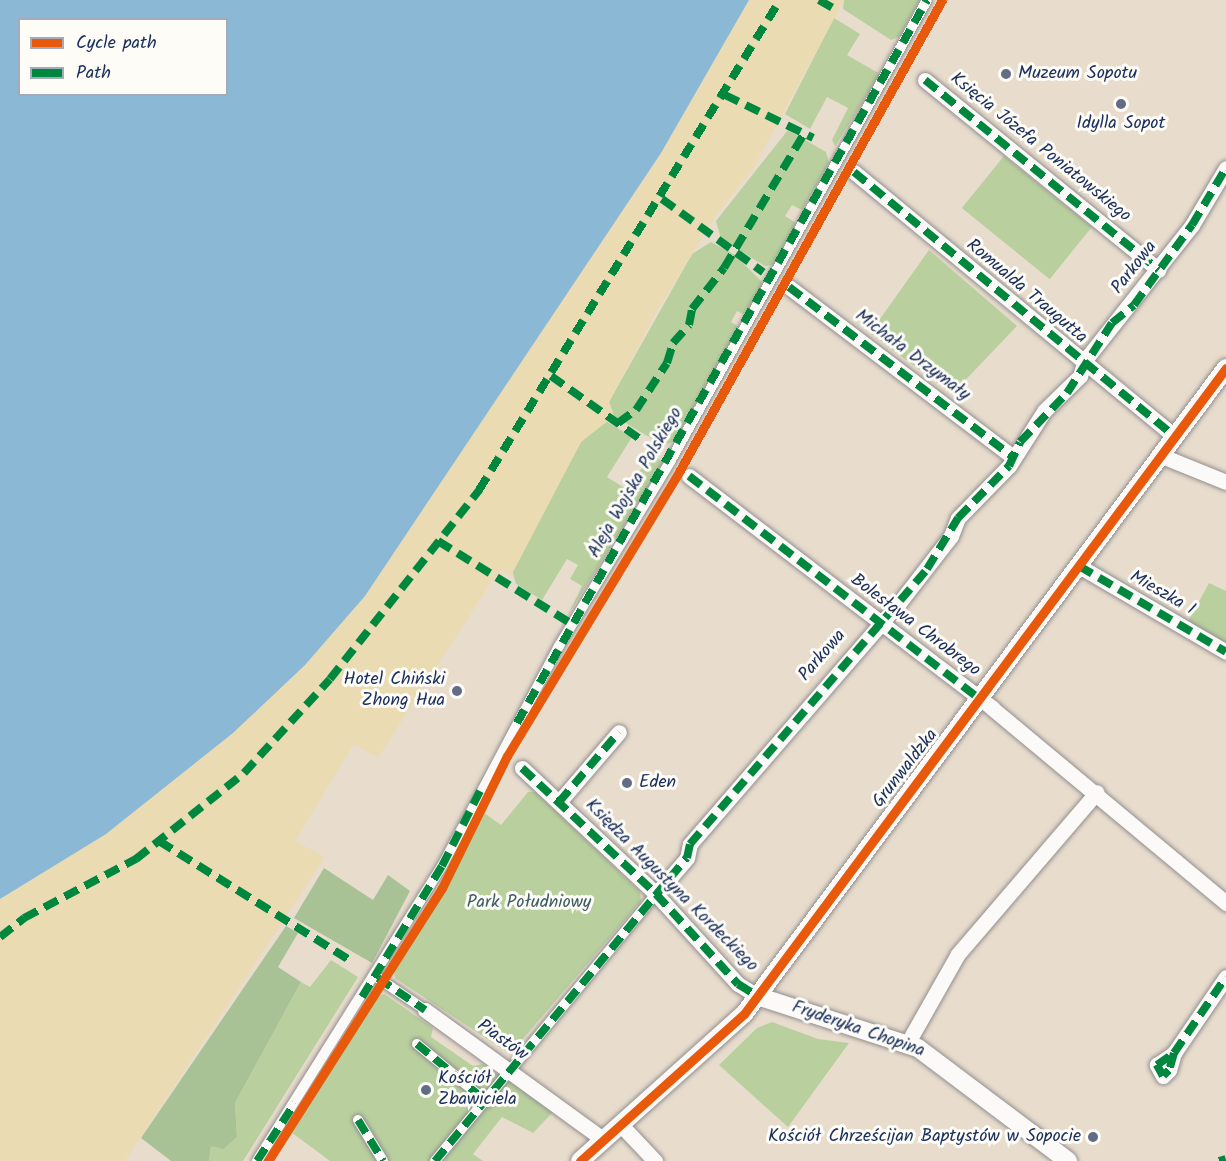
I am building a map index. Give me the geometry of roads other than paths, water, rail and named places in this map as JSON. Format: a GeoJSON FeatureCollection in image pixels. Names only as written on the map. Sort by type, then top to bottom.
{"type":"FeatureCollection","features":[{"type":"Feature","properties":{"kind":"street","name":"Aleja Wojska Polskiego"},"geometry":{"type":"LineString","coordinates":[[257,1161],[442,866],[560,646],[671,460],[927,0]]}},
{"type":"Feature","properties":{"kind":"street","name":"Księcia Józefa Poniatowskiego"},"geometry":{"type":"LineString","coordinates":[[925,80],[1159,270]]}},
{"type":"Feature","properties":{"kind":"street","name":"Parkowa"},"geometry":{"type":"LineString","coordinates":[[435,1161],[488,1102],[509,1070],[687,858],[690,844],[783,742],[877,623],[927,569],[958,518],[1010,466],[1012,456],[1044,411],[1080,376],[1083,365],[1159,270],[1226,168]]}},
{"type":"Feature","properties":{"kind":"street","name":"Romualda Traugutta"},"geometry":{"type":"LineString","coordinates":[[854,172],[1083,365],[1175,437]]}},
{"type":"Feature","properties":{"kind":"street","name":"Michała Drzymały"},"geometry":{"type":"LineString","coordinates":[[789,287],[1012,456]]}},
{"type":"Feature","properties":{"kind":"street","name":"Grunwaldzka"},"geometry":{"type":"LineString","coordinates":[[580,1161],[735,1024],[1226,368]]}},
{"type":"Feature","properties":{"kind":"street"},"geometry":{"type":"LineString","coordinates":[[1162,456],[1226,482]]}},
{"type":"Feature","properties":{"kind":"street","name":"Bolesława Chrobrego"},"geometry":{"type":"LineString","coordinates":[[689,476],[877,623],[980,699],[1097,792],[1226,903]]}},
{"type":"Feature","properties":{"kind":"street","name":"Mieszka I"},"geometry":{"type":"LineString","coordinates":[[1079,566],[1139,605],[1226,652]]}},
{"type":"Feature","properties":{"kind":"street","name":"Księdza Augustyna Kordeckiego"},"geometry":{"type":"LineString","coordinates":[[559,802],[619,732]]}},
{"type":"Feature","properties":{"kind":"street","name":"Księdza Augustyna Kordeckiego"},"geometry":{"type":"LineString","coordinates":[[522,768],[656,894],[738,984],[757,996]]}},
{"type":"Feature","properties":{"kind":"street"},"geometry":{"type":"LineString","coordinates":[[907,1044],[958,954],[1097,792]]}},
{"type":"Feature","properties":{"kind":"street"},"geometry":{"type":"LineString","coordinates":[[1174,1053],[1226,977]]}},
{"type":"Feature","properties":{"kind":"street","name":"Piastów"},"geometry":{"type":"LineString","coordinates":[[373,979],[425,1010],[604,1140]]}},
{"type":"Feature","properties":{"kind":"street","name":"Fryderyka Chopina"},"geometry":{"type":"LineString","coordinates":[[757,996],[907,1044],[936,1058],[1068,1161]]}},
{"type":"Feature","properties":{"kind":"street"},"geometry":{"type":"LineString","coordinates":[[417,1044],[488,1102]]}},
{"type":"Feature","properties":{"kind":"street"},"geometry":{"type":"LineString","coordinates":[[358,1120],[383,1161]]}},
{"type":"Feature","properties":{"kind":"street"},"geometry":{"type":"LineString","coordinates":[[621,1125],[655,1161]]}},
{"type":"Feature","properties":{"kind":"water"},"geometry":{"type":"Polygon","coordinates":[[[0,0],[749,0],[661,153],[365,596],[305,665],[233,733],[106,834],[0,899],[0,0]]]}},
{"type":"Feature","properties":{"kind":"place","name":"Muzeum Sopotu"},"geometry":{"type":"Point","coordinates":[1006,74]}},
{"type":"Feature","properties":{"kind":"place","name":"Idylla Sopot"},"geometry":{"type":"Point","coordinates":[1121,104]}},
{"type":"Feature","properties":{"kind":"place","name":"Hotel Chiński Zhong Hua"},"geometry":{"type":"Point","coordinates":[457,691]}},
{"type":"Feature","properties":{"kind":"place","name":"Eden"},"geometry":{"type":"Point","coordinates":[627,783]}},
{"type":"Feature","properties":{"kind":"place","name":"Kościół Zbawiciela"},"geometry":{"type":"Point","coordinates":[426,1090]}},
{"type":"Feature","properties":{"kind":"place","name":"Kościół Chrześcijan Baptystów w Sopocie"},"geometry":{"type":"Point","coordinates":[1093,1137]}},
{"type":"Feature","properties":{"kind":"park label","name":"Park Południowy"},"geometry":{"type":"Point","coordinates":[529,903]}}]}
